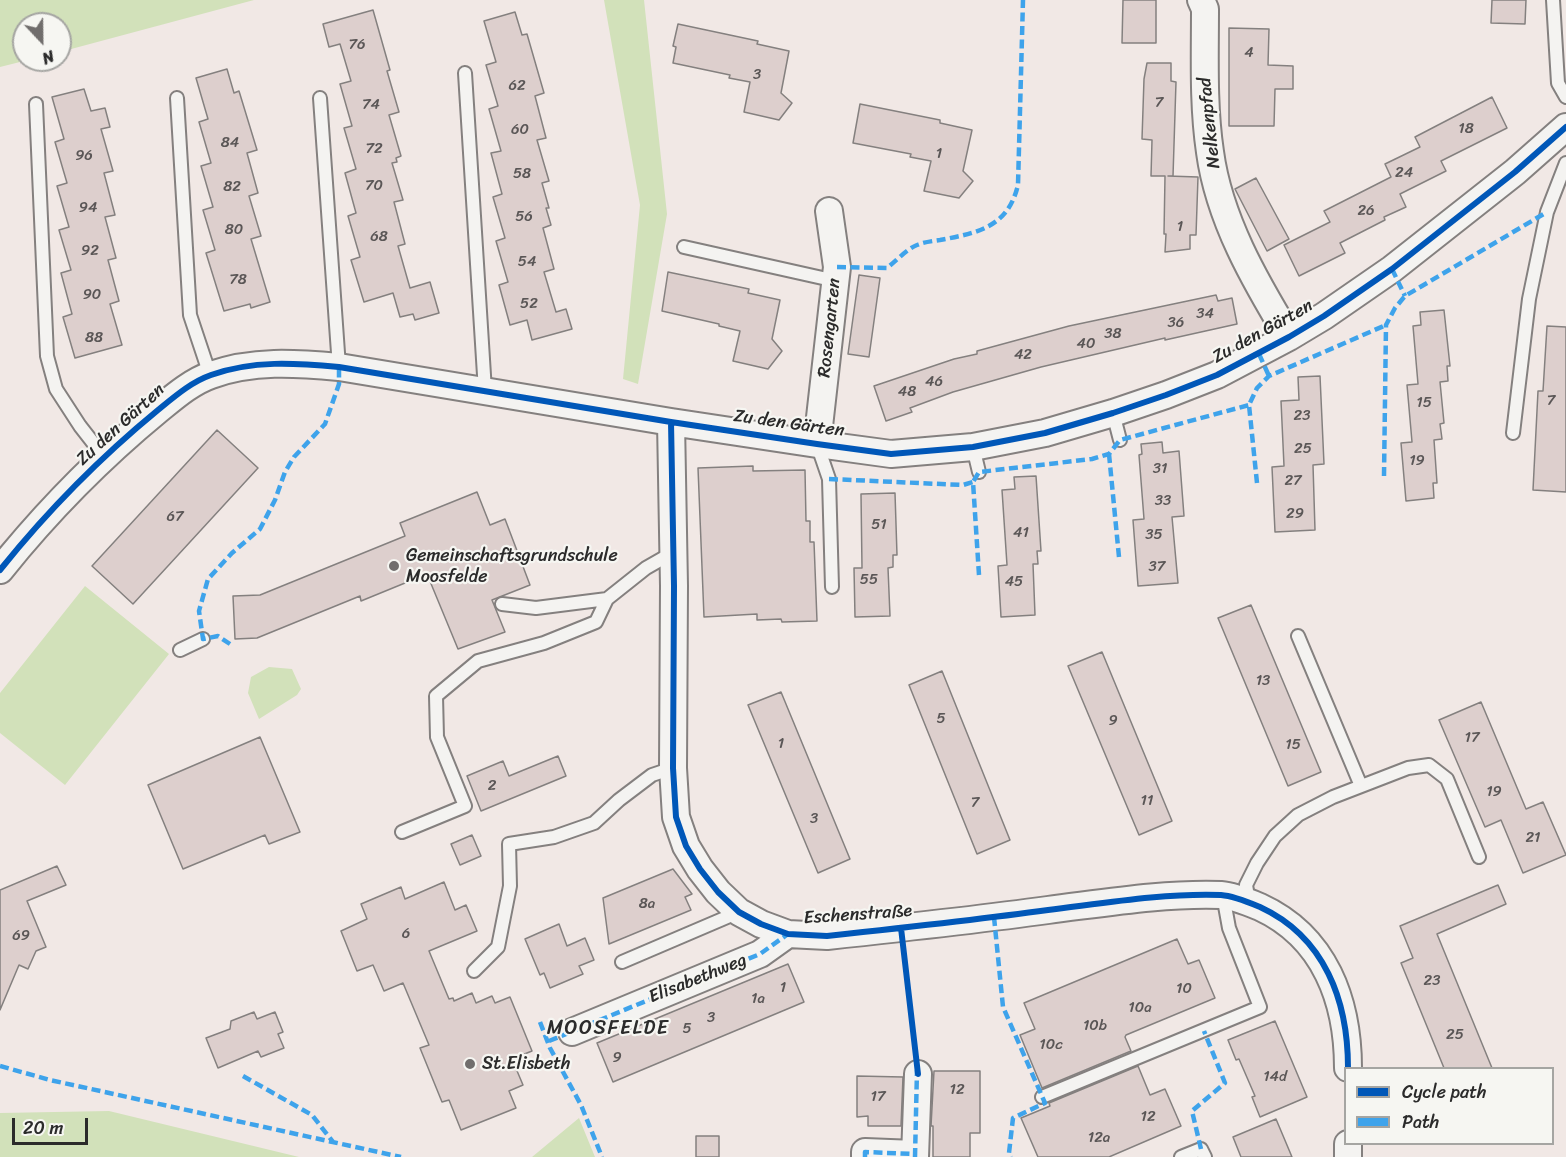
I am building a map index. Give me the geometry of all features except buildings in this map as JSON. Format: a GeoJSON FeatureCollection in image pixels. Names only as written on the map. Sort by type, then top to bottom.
{"type":"FeatureCollection","features":[{"type":"Feature","properties":{"kind":"street","name":"Nelkenpfad"},"geometry":{"type":"LineString","coordinates":[[1201,0],[1205,9],[1205,107],[1210,154],[1224,207],[1241,250],[1289,337]]}},
{"type":"Feature","properties":{"kind":"street","name":"Zu den Gärten"},"geometry":{"type":"LineString","coordinates":[[0,570],[72,491],[130,433],[184,389],[210,375],[250,365],[291,363],[339,367],[671,422],[891,453],[973,447],[1045,433],[1113,414],[1217,375],[1324,316],[1392,269],[1515,172],[1566,127]]}},
{"type":"Feature","properties":{"kind":"street","name":"Rosengarten"},"geometry":{"type":"LineString","coordinates":[[817,444],[837,267],[829,211]]}},
{"type":"Feature","properties":{"kind":"street","name":"Eschenstraße"},"geometry":{"type":"LineString","coordinates":[[671,422],[674,552],[673,768],[676,818],[686,846],[718,892],[739,912],[761,924],[788,934],[827,936],[1148,898],[1223,895],[1249,902],[1271,912],[1296,929],[1315,951],[1330,976],[1346,1031],[1348,1067]]}},
{"type":"Feature","properties":{"kind":"street","name":"Elisabethweg"},"geometry":{"type":"LineString","coordinates":[[572,1032],[760,954],[788,934]]}},
{"type":"Feature","properties":{"kind":"street"},"geometry":{"type":"LineString","coordinates":[[865,1157],[865,1152],[915,1156],[918,1074]]}},
{"type":"Feature","properties":{"kind":"lane"},"geometry":{"type":"LineString","coordinates":[[1553,0],[1558,83],[1566,97]]}},
{"type":"Feature","properties":{"kind":"lane"},"geometry":{"type":"LineString","coordinates":[[465,72],[485,391]]}},
{"type":"Feature","properties":{"kind":"lane"},"geometry":{"type":"LineString","coordinates":[[177,98],[190,315],[210,375]]}},
{"type":"Feature","properties":{"kind":"lane"},"geometry":{"type":"LineString","coordinates":[[320,98],[339,367]]}},
{"type":"Feature","properties":{"kind":"lane"},"geometry":{"type":"LineString","coordinates":[[36,104],[47,356],[56,389],[80,426],[105,458]]}},
{"type":"Feature","properties":{"kind":"lane"},"geometry":{"type":"LineString","coordinates":[[1513,433],[1529,299],[1547,213],[1566,163]]}},
{"type":"Feature","properties":{"kind":"lane"},"geometry":{"type":"LineString","coordinates":[[684,247],[836,281]]}},
{"type":"Feature","properties":{"kind":"lane"},"geometry":{"type":"LineString","coordinates":[[1113,414],[1120,440]]}},
{"type":"Feature","properties":{"kind":"lane"},"geometry":{"type":"LineString","coordinates":[[817,444],[829,479],[832,587]]}},
{"type":"Feature","properties":{"kind":"lane"},"geometry":{"type":"LineString","coordinates":[[973,447],[979,472]]}},
{"type":"Feature","properties":{"kind":"lane"},"geometry":{"type":"LineString","coordinates":[[402,832],[465,806],[438,737],[436,696],[478,661],[544,643],[596,622],[607,599],[646,568],[674,552]]}},
{"type":"Feature","properties":{"kind":"lane"},"geometry":{"type":"LineString","coordinates":[[502,604],[536,608],[607,599]]}},
{"type":"Feature","properties":{"kind":"lane"},"geometry":{"type":"LineString","coordinates":[[1298,636],[1361,786]]}},
{"type":"Feature","properties":{"kind":"lane"},"geometry":{"type":"LineString","coordinates":[[180,650],[203,639]]}},
{"type":"Feature","properties":{"kind":"lane"},"geometry":{"type":"LineString","coordinates":[[1249,902],[1246,885],[1275,836],[1298,815],[1333,796],[1408,768],[1429,765],[1447,779],[1479,856]]}},
{"type":"Feature","properties":{"kind":"lane"},"geometry":{"type":"LineString","coordinates":[[474,970],[498,947],[510,886],[509,844],[554,837],[594,823],[652,775],[673,768]]}},
{"type":"Feature","properties":{"kind":"lane"},"geometry":{"type":"LineString","coordinates":[[1042,1097],[1260,1007],[1229,928],[1223,895]]}},
{"type":"Feature","properties":{"kind":"lane"},"geometry":{"type":"LineString","coordinates":[[622,962],[739,912]]}},
{"type":"Feature","properties":{"kind":"lane"},"geometry":{"type":"LineString","coordinates":[[1181,1157],[1201,1149],[1204,1157]]}},
{"type":"Feature","properties":{"kind":"green space"},"geometry":{"type":"Polygon","coordinates":[[[0,0],[254,0],[72,49],[72,12],[12,12],[12,64],[0,67],[0,0]]]}},
{"type":"Feature","properties":{"kind":"green space"},"geometry":{"type":"Polygon","coordinates":[[[604,0],[644,0],[667,214],[638,384],[623,379],[640,205],[604,0]]]}},
{"type":"Feature","properties":{"kind":"green space"},"geometry":{"type":"Polygon","coordinates":[[[85,586],[169,654],[65,785],[0,733],[0,693],[85,586]]]}},
{"type":"Feature","properties":{"kind":"green space"},"geometry":{"type":"Polygon","coordinates":[[[269,667],[292,669],[301,689],[297,695],[259,719],[248,693],[251,677],[269,667]]]}},
{"type":"Feature","properties":{"kind":"green space"},"geometry":{"type":"Polygon","coordinates":[[[109,1111],[299,1157],[0,1157],[0,1113],[109,1111]]]}},
{"type":"Feature","properties":{"kind":"green space"},"geometry":{"type":"Polygon","coordinates":[[[579,1118],[595,1157],[532,1157],[579,1118]]]}},
{"type":"Feature","properties":{"kind":"marked path"},"geometry":{"type":"LineString","coordinates":[[837,267],[887,268],[917,245],[979,231],[990,226],[1007,210],[1018,185],[1023,0]]}},
{"type":"Feature","properties":{"kind":"marked path"},"geometry":{"type":"LineString","coordinates":[[1384,476],[1386,325],[1395,308],[1405,296],[1547,212]]}},
{"type":"Feature","properties":{"kind":"marked path"},"geometry":{"type":"LineString","coordinates":[[1392,269],[1405,296]]}},
{"type":"Feature","properties":{"kind":"marked path"},"geometry":{"type":"LineString","coordinates":[[1257,483],[1249,405],[1257,388],[1269,376],[1386,325]]}},
{"type":"Feature","properties":{"kind":"marked path"},"geometry":{"type":"LineString","coordinates":[[1259,354],[1269,376]]}},
{"type":"Feature","properties":{"kind":"marked path"},"geometry":{"type":"LineString","coordinates":[[230,644],[218,636],[203,639],[199,611],[208,579],[232,553],[260,529],[294,457],[325,424],[339,384],[339,367]]}},
{"type":"Feature","properties":{"kind":"marked path"},"geometry":{"type":"LineString","coordinates":[[979,575],[973,482],[979,472],[1092,459],[1109,454],[1120,440],[1249,405]]}},
{"type":"Feature","properties":{"kind":"marked path"},"geometry":{"type":"LineString","coordinates":[[1109,454],[1119,557]]}},
{"type":"Feature","properties":{"kind":"marked path"},"geometry":{"type":"LineString","coordinates":[[829,479],[963,485],[973,482]]}},
{"type":"Feature","properties":{"kind":"marked path"},"geometry":{"type":"LineString","coordinates":[[994,917],[1003,1007],[1045,1103],[1013,1118],[1009,1153],[1011,1157]]}},
{"type":"Feature","properties":{"kind":"marked path"},"geometry":{"type":"LineString","coordinates":[[549,1041],[760,954],[788,934]]}},
{"type":"Feature","properties":{"kind":"marked path"},"geometry":{"type":"LineString","coordinates":[[540,1022],[550,1048],[581,1105],[602,1157]]}},
{"type":"Feature","properties":{"kind":"marked path"},"geometry":{"type":"LineString","coordinates":[[1201,1149],[1192,1111],[1225,1083],[1204,1031]]}},
{"type":"Feature","properties":{"kind":"marked path"},"geometry":{"type":"LineString","coordinates":[[0,1066],[50,1080],[401,1157]]}},
{"type":"Feature","properties":{"kind":"marked path"},"geometry":{"type":"LineString","coordinates":[[915,1157],[917,1070]]}},
{"type":"Feature","properties":{"kind":"marked path"},"geometry":{"type":"LineString","coordinates":[[243,1076],[312,1115],[333,1142]]}},
{"type":"Feature","properties":{"kind":"marked path"},"geometry":{"type":"LineString","coordinates":[[865,1157],[865,1152],[915,1154]]}},
{"type":"Feature","properties":{"kind":"cycle path"},"geometry":{"type":"LineString","coordinates":[[0,570],[75,486],[116,447],[183,390],[211,375],[258,365],[339,367],[671,422],[891,454],[973,447],[1045,433],[1113,413],[1217,375],[1289,337],[1392,269],[1515,172],[1566,127]]}},
{"type":"Feature","properties":{"kind":"cycle path"},"geometry":{"type":"LineString","coordinates":[[671,422],[674,586],[673,768],[676,817],[686,846],[718,892],[739,912],[761,924],[788,934],[827,936],[1156,897],[1221,895],[1236,898],[1260,907],[1282,920],[1301,935],[1316,953],[1337,996],[1347,1043],[1348,1067]]}},
{"type":"Feature","properties":{"kind":"cycle path"},"geometry":{"type":"LineString","coordinates":[[901,928],[918,1074]]}},
{"type":"Feature","properties":{"kind":"place","name":"Gemeinschaftsgrundschule Moosfelde"},"geometry":{"type":"Point","coordinates":[394,566]}},
{"type":"Feature","properties":{"kind":"place","name":"St.Elisbeth"},"geometry":{"type":"Point","coordinates":[470,1064]}},
{"type":"Feature","properties":{"kind":"district","name":"MOOSFELDE"},"geometry":{"type":"Point","coordinates":[608,1029]}}]}
